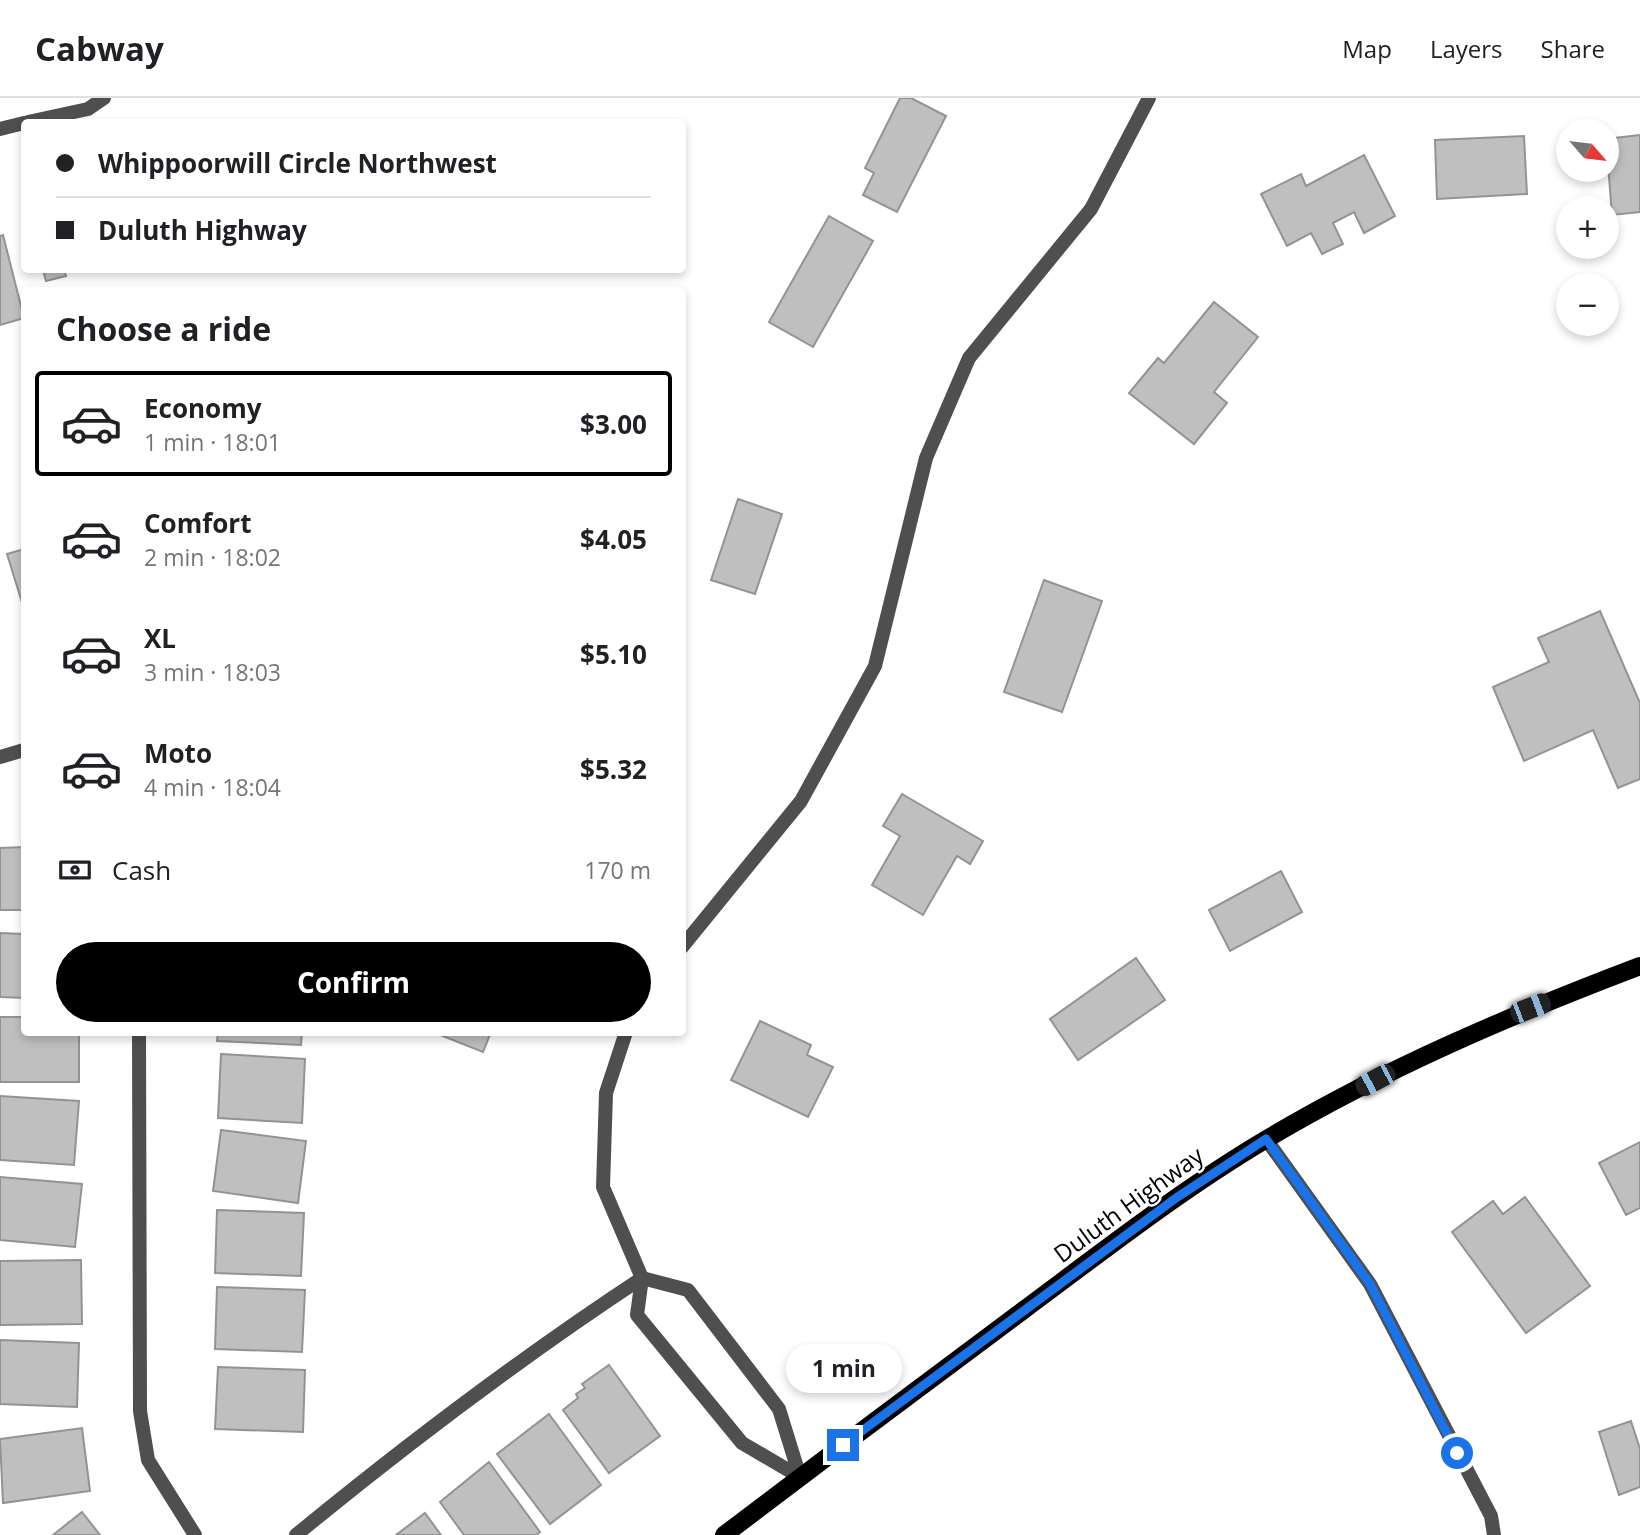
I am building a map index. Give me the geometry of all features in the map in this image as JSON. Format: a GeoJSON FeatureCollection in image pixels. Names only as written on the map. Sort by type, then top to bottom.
{"type":"FeatureCollection","features":[{"type":"Feature","properties":{"kind":"main road","name":"Duluth Highway"},"geometry":{"type":"LineString","coordinates":[[724,1535],[1153,1214],[1266,1139],[1397,1069],[1530,1008],[1640,966]]}},
{"type":"Feature","properties":{"kind":"street"},"geometry":{"type":"LineString","coordinates":[[44,119],[89,109],[104,98]]}},
{"type":"Feature","properties":{"kind":"street"},"geometry":{"type":"LineString","coordinates":[[686,942],[801,801],[875,666],[926,458],[969,358],[1091,209],[1149,98]]}},
{"type":"Feature","properties":{"kind":"street"},"geometry":{"type":"LineString","coordinates":[[0,129],[21,124]]}},
{"type":"Feature","properties":{"kind":"street"},"geometry":{"type":"LineString","coordinates":[[0,757],[21,751]]}},
{"type":"Feature","properties":{"kind":"street"},"geometry":{"type":"LineString","coordinates":[[139,1036],[140,1411],[148,1460],[195,1535]]}},
{"type":"Feature","properties":{"kind":"street"},"geometry":{"type":"LineString","coordinates":[[625,1036],[606,1093],[603,1187],[642,1278],[637,1315],[743,1443],[800,1477]]}},
{"type":"Feature","properties":{"kind":"street"},"geometry":{"type":"LineString","coordinates":[[1266,1139],[1370,1284],[1491,1516],[1494,1535]]}},
{"type":"Feature","properties":{"kind":"street"},"geometry":{"type":"LineString","coordinates":[[296,1535],[383,1464],[586,1315],[642,1278],[688,1290],[779,1409],[800,1477]]}},
{"type":"Feature","properties":{"kind":"building"},"geometry":{"type":"Polygon","coordinates":[[[900,98],[911,98],[946,116],[897,212],[863,195],[874,173],[865,168],[900,98]]]}},
{"type":"Feature","properties":{"kind":"building"},"geometry":{"type":"Polygon","coordinates":[[[1640,135],[1640,212],[1619,214],[1619,196],[1610,196],[1609,182],[1619,182],[1619,137],[1640,135]]]}},
{"type":"Feature","properties":{"kind":"building"},"geometry":{"type":"Polygon","coordinates":[[[1524,136],[1527,194],[1437,199],[1435,140],[1524,136]]]}},
{"type":"Feature","properties":{"kind":"building"},"geometry":{"type":"Polygon","coordinates":[[[1364,155],[1395,216],[1364,233],[1354,212],[1333,223],[1343,244],[1322,254],[1311,233],[1287,246],[1261,194],[1301,174],[1306,186],[1364,155]]]}},
{"type":"Feature","properties":{"kind":"building"},"geometry":{"type":"Polygon","coordinates":[[[829,216],[873,241],[813,347],[769,322],[829,216]]]}},
{"type":"Feature","properties":{"kind":"building"},"geometry":{"type":"Polygon","coordinates":[[[3,235],[21,306],[21,319],[0,325],[0,236],[3,235]]]}},
{"type":"Feature","properties":{"kind":"building"},"geometry":{"type":"Polygon","coordinates":[[[44,273],[65,273],[66,276],[46,281],[44,273]]]}},
{"type":"Feature","properties":{"kind":"building"},"geometry":{"type":"Polygon","coordinates":[[[1214,302],[1258,337],[1214,392],[1227,403],[1194,444],[1129,393],[1158,358],[1164,363],[1214,302]]]}},
{"type":"Feature","properties":{"kind":"building"},"geometry":{"type":"Polygon","coordinates":[[[738,499],[782,514],[755,594],[711,580],[738,499]]]}},
{"type":"Feature","properties":{"kind":"building"},"geometry":{"type":"Polygon","coordinates":[[[21,550],[21,599],[7,554],[21,550]]]}},
{"type":"Feature","properties":{"kind":"building"},"geometry":{"type":"Polygon","coordinates":[[[1044,580],[1102,601],[1062,712],[1004,692],[1044,580]]]}},
{"type":"Feature","properties":{"kind":"building"},"geometry":{"type":"Polygon","coordinates":[[[1600,611],[1640,703],[1640,779],[1618,788],[1593,730],[1524,761],[1493,687],[1549,662],[1538,638],[1600,611]]]}},
{"type":"Feature","properties":{"kind":"building"},"geometry":{"type":"Polygon","coordinates":[[[902,794],[983,841],[970,864],[957,856],[923,915],[872,885],[900,836],[883,826],[902,794]]]}},
{"type":"Feature","properties":{"kind":"building"},"geometry":{"type":"Polygon","coordinates":[[[21,847],[21,910],[0,910],[0,848],[21,847]]]}},
{"type":"Feature","properties":{"kind":"building"},"geometry":{"type":"Polygon","coordinates":[[[1281,871],[1302,912],[1230,951],[1209,910],[1281,871]]]}},
{"type":"Feature","properties":{"kind":"building"},"geometry":{"type":"Polygon","coordinates":[[[0,933],[21,934],[21,998],[0,997],[0,933]]]}},
{"type":"Feature","properties":{"kind":"building"},"geometry":{"type":"Polygon","coordinates":[[[1136,958],[1165,1000],[1078,1060],[1050,1019],[1136,958]]]}},
{"type":"Feature","properties":{"kind":"building"},"geometry":{"type":"Polygon","coordinates":[[[0,1017],[21,1017],[21,1036],[79,1036],[79,1082],[0,1082],[0,1017]]]}},
{"type":"Feature","properties":{"kind":"building"},"geometry":{"type":"Polygon","coordinates":[[[760,1021],[811,1045],[807,1055],[833,1067],[808,1117],[731,1080],[760,1021]]]}},
{"type":"Feature","properties":{"kind":"building"},"geometry":{"type":"Polygon","coordinates":[[[218,1036],[302,1036],[301,1045],[217,1041],[218,1036]]]}},
{"type":"Feature","properties":{"kind":"building"},"geometry":{"type":"Polygon","coordinates":[[[443,1036],[489,1036],[483,1052],[443,1036]]]}},
{"type":"Feature","properties":{"kind":"building"},"geometry":{"type":"Polygon","coordinates":[[[221,1054],[305,1059],[302,1123],[218,1118],[221,1054]]]}},
{"type":"Feature","properties":{"kind":"building"},"geometry":{"type":"Polygon","coordinates":[[[0,1096],[79,1101],[74,1165],[0,1160],[0,1096]]]}},
{"type":"Feature","properties":{"kind":"building"},"geometry":{"type":"Polygon","coordinates":[[[221,1130],[306,1141],[298,1203],[213,1191],[221,1130]]]}},
{"type":"Feature","properties":{"kind":"building"},"geometry":{"type":"Polygon","coordinates":[[[1640,1142],[1640,1208],[1626,1215],[1599,1163],[1640,1142]]]}},
{"type":"Feature","properties":{"kind":"building"},"geometry":{"type":"Polygon","coordinates":[[[0,1177],[82,1184],[75,1247],[0,1240],[0,1177]]]}},
{"type":"Feature","properties":{"kind":"building"},"geometry":{"type":"Polygon","coordinates":[[[1525,1197],[1590,1286],[1526,1333],[1452,1232],[1493,1201],[1503,1214],[1525,1197]]]}},
{"type":"Feature","properties":{"kind":"building"},"geometry":{"type":"Polygon","coordinates":[[[217,1210],[304,1213],[301,1276],[215,1273],[217,1210]]]}},
{"type":"Feature","properties":{"kind":"building"},"geometry":{"type":"Polygon","coordinates":[[[81,1260],[82,1324],[0,1325],[0,1261],[81,1260]]]}},
{"type":"Feature","properties":{"kind":"building"},"geometry":{"type":"Polygon","coordinates":[[[217,1287],[305,1290],[302,1352],[215,1349],[217,1287]]]}},
{"type":"Feature","properties":{"kind":"building"},"geometry":{"type":"Polygon","coordinates":[[[0,1340],[79,1343],[77,1407],[0,1404],[0,1340]]]}},
{"type":"Feature","properties":{"kind":"building"},"geometry":{"type":"Polygon","coordinates":[[[609,1365],[660,1436],[609,1473],[563,1410],[578,1398],[576,1394],[585,1388],[582,1384],[609,1365]]]}},
{"type":"Feature","properties":{"kind":"building"},"geometry":{"type":"Polygon","coordinates":[[[218,1367],[305,1370],[303,1432],[215,1429],[218,1367]]]}},
{"type":"Feature","properties":{"kind":"building"},"geometry":{"type":"Polygon","coordinates":[[[549,1414],[601,1485],[550,1524],[497,1454],[549,1414]]]}},
{"type":"Feature","properties":{"kind":"building"},"geometry":{"type":"Polygon","coordinates":[[[1631,1421],[1640,1449],[1640,1487],[1619,1495],[1599,1432],[1631,1421]]]}},
{"type":"Feature","properties":{"kind":"building"},"geometry":{"type":"Polygon","coordinates":[[[82,1428],[90,1491],[3,1503],[0,1439],[82,1428]]]}},
{"type":"Feature","properties":{"kind":"building"},"geometry":{"type":"Polygon","coordinates":[[[489,1462],[540,1532],[536,1535],[464,1535],[440,1502],[489,1462]]]}},
{"type":"Feature","properties":{"kind":"building"},"geometry":{"type":"Polygon","coordinates":[[[82,1512],[100,1535],[53,1535],[82,1512]]]}},
{"type":"Feature","properties":{"kind":"building"},"geometry":{"type":"Polygon","coordinates":[[[425,1513],[441,1535],[396,1535],[425,1513]]]}},
{"type":"Feature","properties":{"kind":"route"},"geometry":{"type":"LineString","coordinates":[[843,1445],[1122,1236],[1266,1139],[1370,1284],[1457,1453]]}}]}
